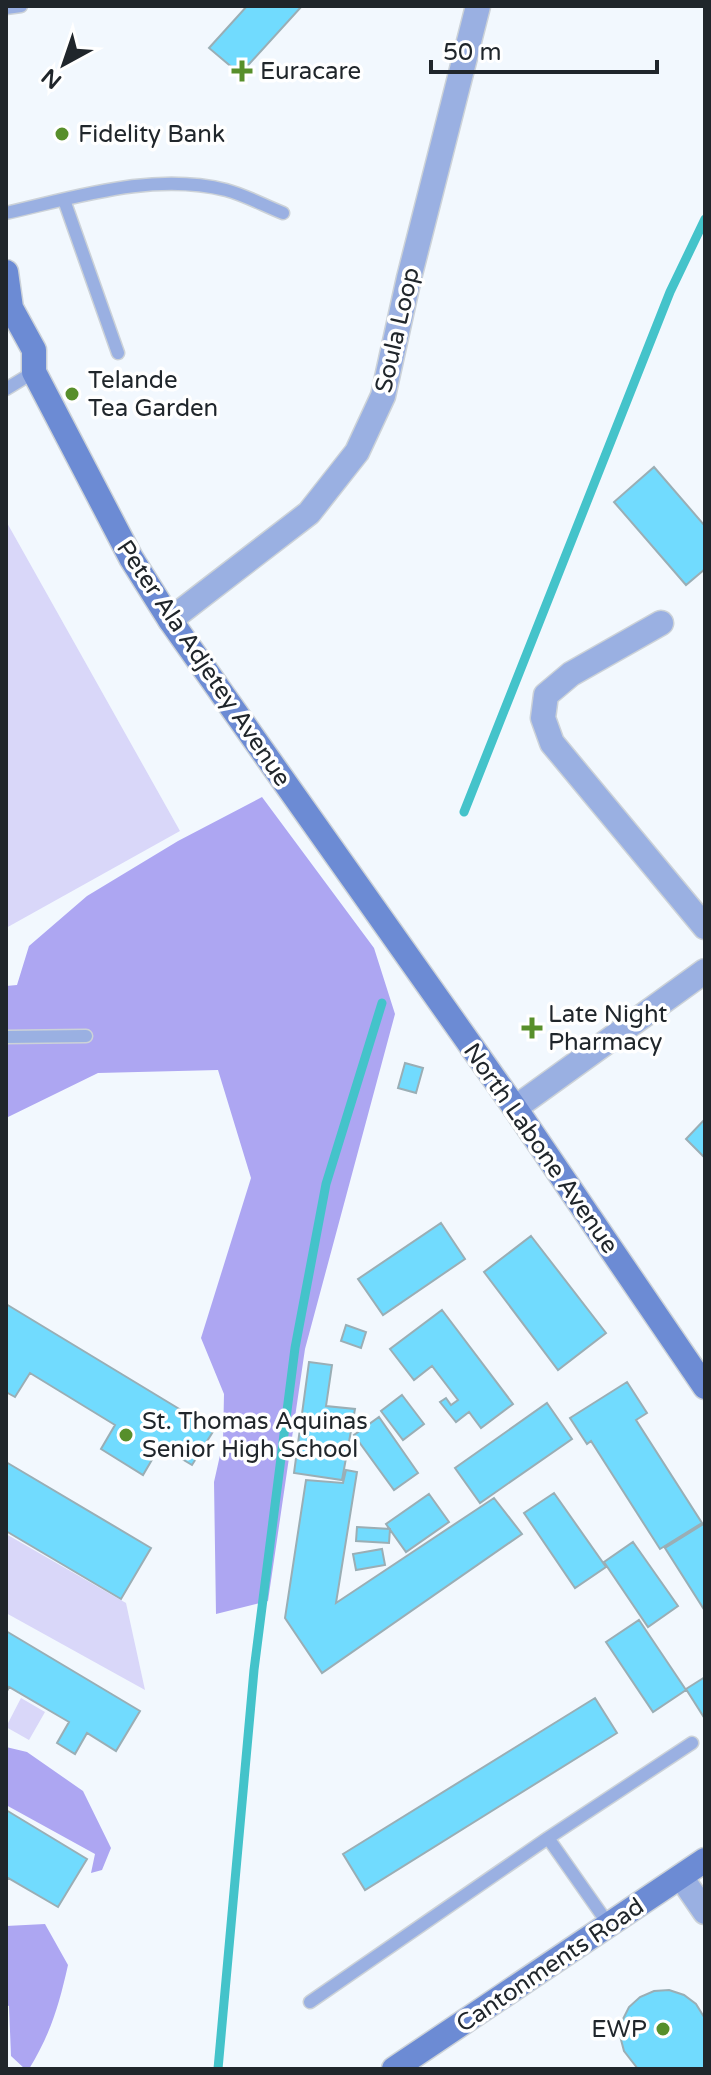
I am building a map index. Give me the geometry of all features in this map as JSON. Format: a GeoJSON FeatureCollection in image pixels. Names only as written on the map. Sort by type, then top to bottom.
{"type":"FeatureCollection","features":[{"type":"Feature","properties":{"kind":"street","name":"Soula Loop"},"geometry":{"type":"LineString","coordinates":[[170,620],[309,513],[357,452],[383,396],[409,278],[478,6]]}},
{"type":"Feature","properties":{"kind":"street","name":"Peter Ala Adjetey Avenue"},"geometry":{"type":"LineString","coordinates":[[6,272],[11,308],[34,350],[34,372],[131,558],[170,620],[375,911]]}},
{"type":"Feature","properties":{"kind":"street"},"geometry":{"type":"LineString","coordinates":[[661,623],[571,674],[546,695],[543,718],[552,743],[705,927]]}},
{"type":"Feature","properties":{"kind":"street","name":"North Labone Avenue"},"geometry":{"type":"LineString","coordinates":[[375,911],[515,1108],[705,1387]]}},
{"type":"Feature","properties":{"kind":"street"},"geometry":{"type":"LineString","coordinates":[[515,1108],[705,971]]}},
{"type":"Feature","properties":{"kind":"street","name":"Cantonments Road"},"geometry":{"type":"LineString","coordinates":[[394,2069],[705,1860]]}},
{"type":"Feature","properties":{"kind":"street"},"geometry":{"type":"LineString","coordinates":[[681,1877],[705,1912]]}},
{"type":"Feature","properties":{"kind":"lane"},"geometry":{"type":"LineString","coordinates":[[6,8],[21,6]]}},
{"type":"Feature","properties":{"kind":"lane"},"geometry":{"type":"LineString","coordinates":[[6,213],[97,192],[162,183],[226,190],[283,213]]}},
{"type":"Feature","properties":{"kind":"lane"},"geometry":{"type":"LineString","coordinates":[[64,200],[118,353]]}},
{"type":"Feature","properties":{"kind":"lane"},"geometry":{"type":"LineString","coordinates":[[6,389],[34,372]]}},
{"type":"Feature","properties":{"kind":"lane"},"geometry":{"type":"LineString","coordinates":[[6,1037],[86,1036]]}},
{"type":"Feature","properties":{"kind":"lane"},"geometry":{"type":"LineString","coordinates":[[310,2002],[692,1743]]}},
{"type":"Feature","properties":{"kind":"lane"},"geometry":{"type":"LineString","coordinates":[[548,1838],[609,1925]]}},
{"type":"Feature","properties":{"kind":"shaded area"},"geometry":{"type":"Polygon","coordinates":[[[6,521],[180,831],[6,928],[6,521]]]}},
{"type":"Feature","properties":{"kind":"shaded area"},"geometry":{"type":"Polygon","coordinates":[[[262,797],[374,948],[395,1014],[305,1349],[268,1601],[216,1614],[214,1482],[223,1442],[224,1394],[201,1338],[251,1178],[218,1070],[98,1073],[6,1118],[6,986],[17,985],[29,946],[87,896],[178,841],[262,797]]]}},
{"type":"Feature","properties":{"kind":"shaded area"},"geometry":{"type":"Polygon","coordinates":[[[6,1534],[126,1603],[145,1690],[6,1613],[6,1534]]]}},
{"type":"Feature","properties":{"kind":"shaded area"},"geometry":{"type":"Polygon","coordinates":[[[21,1698],[45,1712],[29,1740],[6,1727],[21,1698]]]}},
{"type":"Feature","properties":{"kind":"shaded area"},"geometry":{"type":"Polygon","coordinates":[[[6,1747],[27,1752],[83,1791],[111,1848],[102,1870],[91,1873],[95,1854],[6,1805],[6,1747]]]}},
{"type":"Feature","properties":{"kind":"shaded area"},"geometry":{"type":"Polygon","coordinates":[[[45,1924],[68,1965],[49,2031],[29,2069],[25,2069],[11,2056],[9,2006],[6,2005],[6,1926],[45,1924]]]}},
{"type":"Feature","properties":{"kind":"building"},"geometry":{"type":"Polygon","coordinates":[[[247,6],[302,6],[240,74],[209,48],[247,6]]]}},
{"type":"Feature","properties":{"kind":"building"},"geometry":{"type":"Polygon","coordinates":[[[654,467],[705,526],[705,569],[686,585],[614,502],[654,467]]]}},
{"type":"Feature","properties":{"kind":"building"},"geometry":{"type":"Polygon","coordinates":[[[405,1063],[423,1068],[416,1093],[398,1088],[405,1063]]]}},
{"type":"Feature","properties":{"kind":"building"},"geometry":{"type":"Polygon","coordinates":[[[705,1119],[705,1158],[686,1139],[705,1119]]]}},
{"type":"Feature","properties":{"kind":"building"},"geometry":{"type":"Polygon","coordinates":[[[441,1223],[465,1259],[383,1315],[358,1279],[441,1223]]]}},
{"type":"Feature","properties":{"kind":"building"},"geometry":{"type":"Polygon","coordinates":[[[531,1236],[606,1333],[558,1370],[484,1272],[531,1236]]]}},
{"type":"Feature","properties":{"kind":"building"},"geometry":{"type":"Polygon","coordinates":[[[6,1304],[214,1430],[192,1465],[160,1446],[143,1475],[101,1449],[115,1425],[30,1373],[15,1397],[6,1392],[6,1304]]]}},
{"type":"Feature","properties":{"kind":"building"},"geometry":{"type":"Polygon","coordinates":[[[442,1310],[513,1404],[481,1428],[469,1412],[456,1422],[440,1402],[446,1398],[451,1405],[458,1400],[432,1366],[414,1380],[390,1349],[442,1310]]]}},
{"type":"Feature","properties":{"kind":"building"},"geometry":{"type":"Polygon","coordinates":[[[346,1325],[366,1332],[361,1348],[341,1341],[346,1325]]]}},
{"type":"Feature","properties":{"kind":"building"},"geometry":{"type":"Polygon","coordinates":[[[309,1362],[332,1365],[326,1406],[355,1409],[342,1480],[294,1473],[309,1362]]]}},
{"type":"Feature","properties":{"kind":"building"},"geometry":{"type":"Polygon","coordinates":[[[627,1382],[647,1413],[636,1420],[702,1523],[660,1549],[591,1441],[587,1444],[570,1418],[627,1382]]]}},
{"type":"Feature","properties":{"kind":"building"},"geometry":{"type":"Polygon","coordinates":[[[402,1395],[424,1424],[403,1440],[381,1411],[402,1395]]]}},
{"type":"Feature","properties":{"kind":"building"},"geometry":{"type":"Polygon","coordinates":[[[547,1403],[572,1439],[480,1503],[455,1468],[547,1403]]]}},
{"type":"Feature","properties":{"kind":"building"},"geometry":{"type":"Polygon","coordinates":[[[379,1417],[418,1473],[394,1490],[354,1435],[379,1417]]]}},
{"type":"Feature","properties":{"kind":"building"},"geometry":{"type":"Polygon","coordinates":[[[6,1462],[151,1548],[121,1599],[6,1531],[6,1462]]]}},
{"type":"Feature","properties":{"kind":"building"},"geometry":{"type":"Polygon","coordinates":[[[346,1470],[357,1472],[336,1603],[494,1498],[522,1534],[322,1673],[285,1618],[306,1480],[343,1483],[346,1470]]]}},
{"type":"Feature","properties":{"kind":"building"},"geometry":{"type":"Polygon","coordinates":[[[554,1493],[606,1567],[575,1588],[524,1513],[554,1493]]]}},
{"type":"Feature","properties":{"kind":"building"},"geometry":{"type":"Polygon","coordinates":[[[429,1494],[449,1522],[406,1552],[386,1524],[429,1494]]]}},
{"type":"Feature","properties":{"kind":"building"},"geometry":{"type":"Polygon","coordinates":[[[705,1523],[705,1611],[665,1548],[705,1523]]]}},
{"type":"Feature","properties":{"kind":"building"},"geometry":{"type":"Polygon","coordinates":[[[357,1527],[390,1529],[389,1543],[356,1541],[357,1527]]]}},
{"type":"Feature","properties":{"kind":"building"},"geometry":{"type":"Polygon","coordinates":[[[633,1542],[678,1606],[648,1627],[604,1562],[633,1542]]]}},
{"type":"Feature","properties":{"kind":"building"},"geometry":{"type":"Polygon","coordinates":[[[382,1549],[385,1565],[356,1570],[353,1554],[382,1549]]]}},
{"type":"Feature","properties":{"kind":"building"},"geometry":{"type":"Polygon","coordinates":[[[639,1620],[686,1690],[653,1712],[606,1642],[639,1620]]]}},
{"type":"Feature","properties":{"kind":"building"},"geometry":{"type":"Polygon","coordinates":[[[6,1631],[140,1711],[116,1751],[87,1733],[75,1754],[57,1743],[69,1722],[9,1687],[6,1693],[6,1631]]]}},
{"type":"Feature","properties":{"kind":"building"},"geometry":{"type":"Polygon","coordinates":[[[705,1677],[705,1719],[686,1689],[705,1677]]]}},
{"type":"Feature","properties":{"kind":"building"},"geometry":{"type":"Polygon","coordinates":[[[595,1698],[617,1733],[365,1890],[343,1854],[595,1698]]]}},
{"type":"Feature","properties":{"kind":"building"},"geometry":{"type":"Polygon","coordinates":[[[6,1810],[87,1859],[58,1907],[8,1878],[6,1882],[6,1810]]]}},
{"type":"Feature","properties":{"kind":"building","name":"EWP"},"geometry":{"type":"Polygon","coordinates":[[[669,1990],[684,1995],[696,2004],[704,2017],[705,2069],[638,2069],[624,2051],[620,2036],[622,2021],[629,2007],[640,1997],[654,1991],[669,1990]]]}},
{"type":"Feature","properties":{"kind":"waterway"},"geometry":{"type":"LineString","coordinates":[[464,812],[670,292],[705,219]]}},
{"type":"Feature","properties":{"kind":"waterway"},"geometry":{"type":"LineString","coordinates":[[218,2069],[254,1670],[295,1348],[326,1184],[382,1003]]}},
{"type":"Feature","properties":{"kind":"place","name":"Euracare"},"geometry":{"type":"Point","coordinates":[242,71]}},
{"type":"Feature","properties":{"kind":"place","name":"Fidelity Bank"},"geometry":{"type":"Point","coordinates":[62,134]}},
{"type":"Feature","properties":{"kind":"place","name":"Telande Tea Garden"},"geometry":{"type":"Point","coordinates":[72,394]}},
{"type":"Feature","properties":{"kind":"place","name":"Late Night Pharmacy"},"geometry":{"type":"Point","coordinates":[532,1028]}},
{"type":"Feature","properties":{"kind":"place","name":"St. Thomas Aquinas Senior High School"},"geometry":{"type":"Point","coordinates":[126,1435]}},
{"type":"Feature","properties":{"kind":"place","name":"EWP"},"geometry":{"type":"Point","coordinates":[663,2029]}}]}
